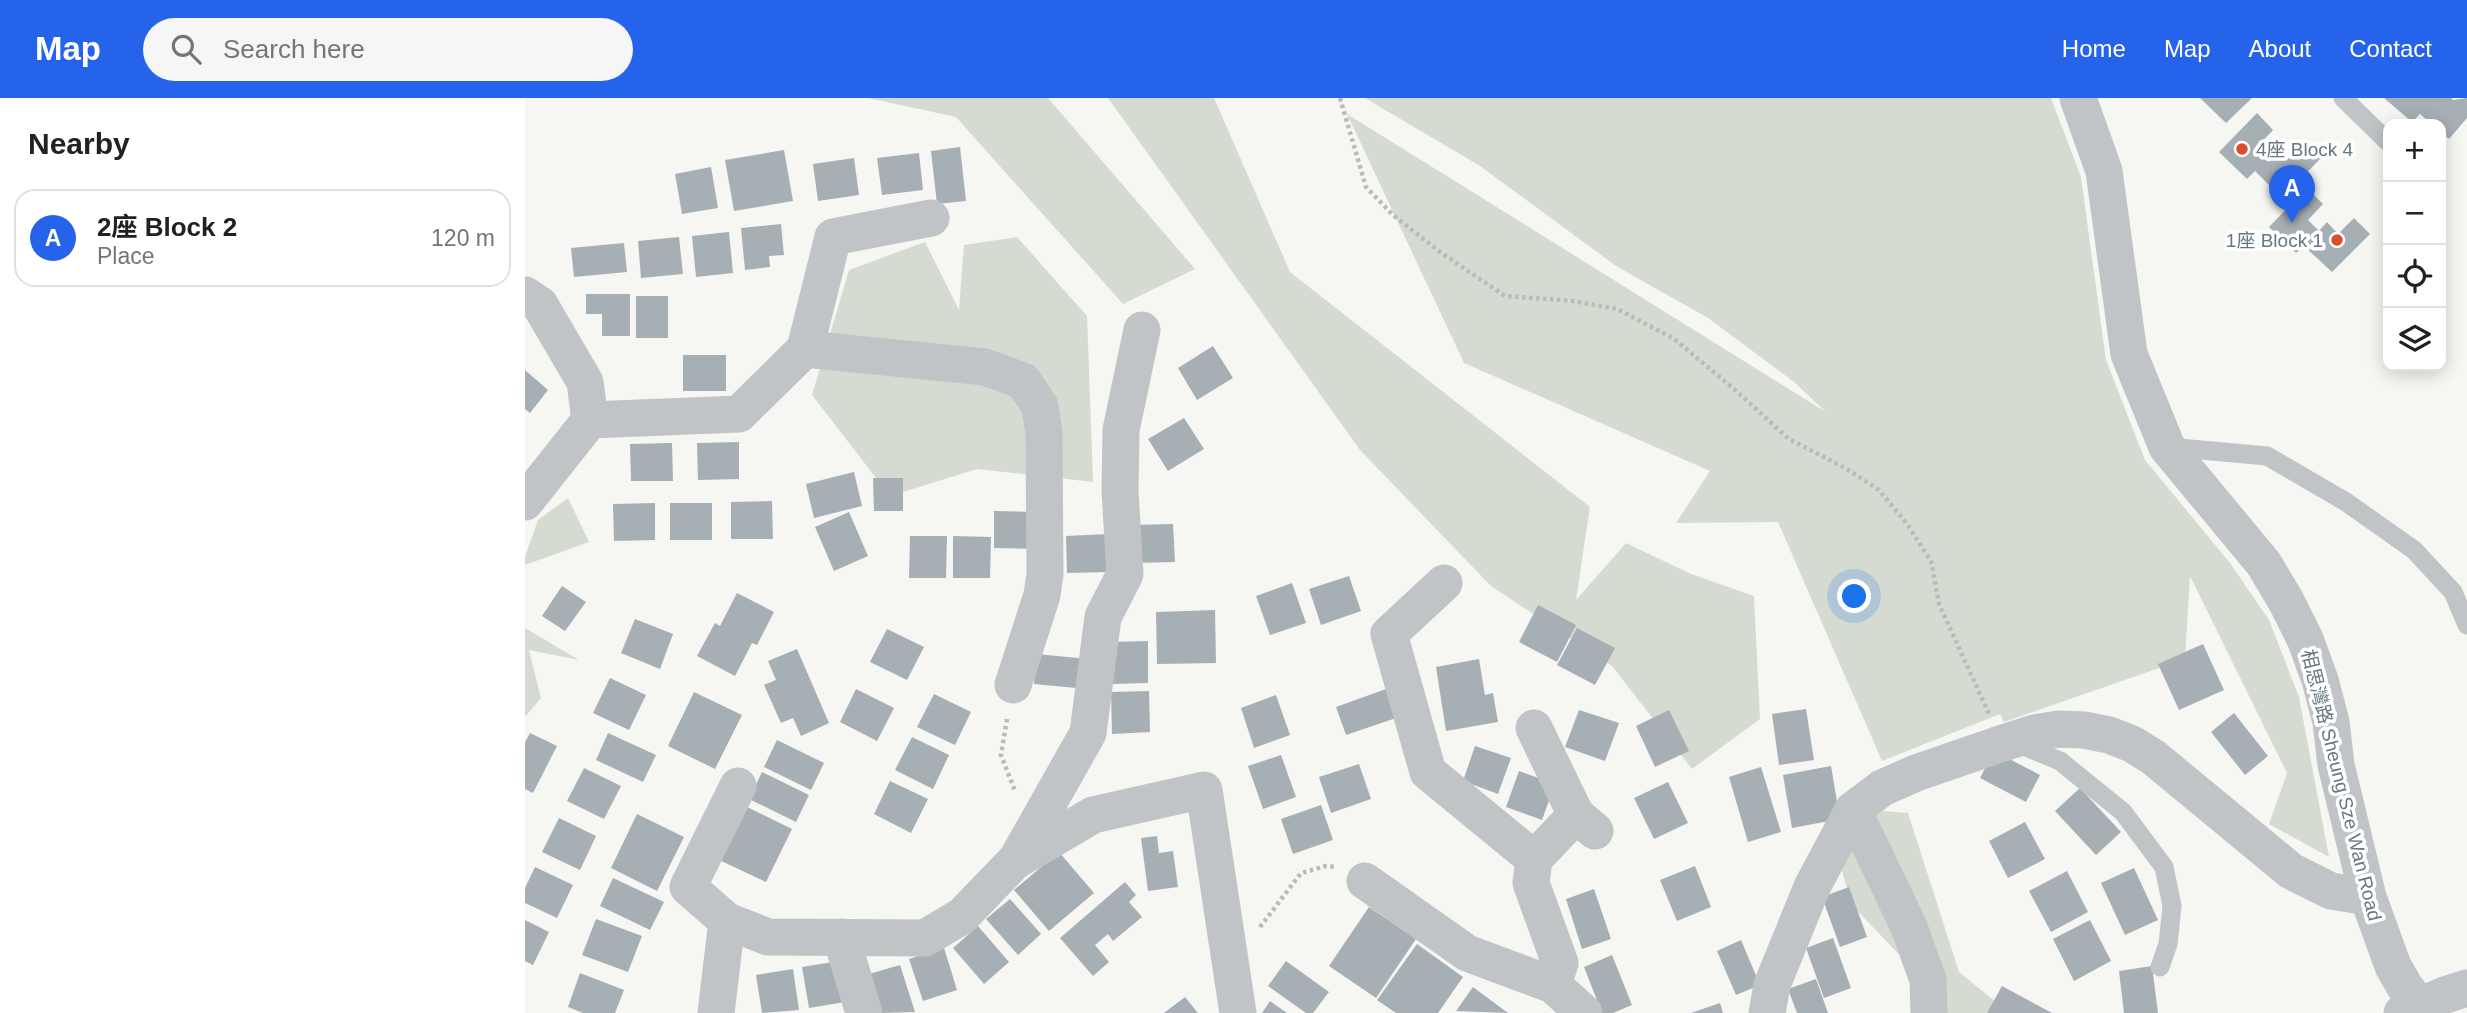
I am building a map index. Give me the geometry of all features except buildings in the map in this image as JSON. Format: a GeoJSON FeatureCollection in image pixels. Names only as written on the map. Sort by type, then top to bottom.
{"type":"FeatureCollection","features":[{"type":"Feature","properties":{"kind":"street","name":"相思灣路 Sheung Sze Wan Road"},"geometry":{"type":"LineString","coordinates":[[2078,98],[2104,171],[2129,354],[2167,447],[2263,564],[2305,639],[2320,680],[2336,765],[2368,897],[2393,966],[2416,1011]]}},
{"type":"Feature","properties":{"kind":"street"},"geometry":{"type":"LineString","coordinates":[[590,420],[739,414],[805,349],[834,237],[931,218]]}},
{"type":"Feature","properties":{"kind":"street"},"geometry":{"type":"LineString","coordinates":[[525,295],[540,305],[585,382],[590,420],[525,502]]}},
{"type":"Feature","properties":{"kind":"street"},"geometry":{"type":"LineString","coordinates":[[738,786],[688,887],[727,921],[768,937],[925,938],[962,916],[1024,848],[1088,733],[1103,617],[1125,574],[1120,491],[1121,430],[1142,330]]}},
{"type":"Feature","properties":{"kind":"street"},"geometry":{"type":"LineString","coordinates":[[805,349],[985,367],[1023,381],[1040,406],[1044,434],[1045,574],[1042,594],[1013,685]]}},
{"type":"Feature","properties":{"kind":"street"},"geometry":{"type":"LineString","coordinates":[[1444,583],[1389,634],[1428,772],[1534,859]]}},
{"type":"Feature","properties":{"kind":"street"},"geometry":{"type":"LineString","coordinates":[[1534,728],[1585,823],[1534,859],[1531,883],[1560,963],[1553,985]]}},
{"type":"Feature","properties":{"kind":"street"},"geometry":{"type":"LineString","coordinates":[[1767,1013],[1772,985],[1812,887],[1853,810],[1882,788],[1916,773],[2034,733],[2059,729],[2084,730],[2109,735],[2132,744],[2153,757],[2291,871],[2331,891],[2368,897]]}},
{"type":"Feature","properties":{"kind":"street"},"geometry":{"type":"LineString","coordinates":[[1024,848],[1093,815],[1204,790],[1238,1013]]}},
{"type":"Feature","properties":{"kind":"street"},"geometry":{"type":"LineString","coordinates":[[1853,810],[1891,884],[1909,927],[1928,980],[1929,1013]]}},
{"type":"Feature","properties":{"kind":"street"},"geometry":{"type":"LineString","coordinates":[[1365,881],[1467,953],[1553,985],[1584,1013]]}},
{"type":"Feature","properties":{"kind":"street"},"geometry":{"type":"LineString","coordinates":[[716,1013],[727,921]]}},
{"type":"Feature","properties":{"kind":"street"},"geometry":{"type":"LineString","coordinates":[[841,937],[864,1013]]}},
{"type":"Feature","properties":{"kind":"street"},"geometry":{"type":"LineString","coordinates":[[2416,1011],[2467,988]]}},
{"type":"Feature","properties":{"kind":"lane"},"geometry":{"type":"LineString","coordinates":[[2343,98],[2383,137]]}},
{"type":"Feature","properties":{"kind":"lane"},"geometry":{"type":"LineString","coordinates":[[2167,447],[2267,456],[2346,502],[2414,550],[2453,592],[2467,625]]}},
{"type":"Feature","properties":{"kind":"lane"},"geometry":{"type":"LineString","coordinates":[[2006,741],[2060,761],[2123,812],[2147,841],[2164,867],[2172,906],[2168,944],[2160,968]]}},
{"type":"Feature","properties":{"kind":"path"},"geometry":{"type":"LineString","coordinates":[[1340,98],[1366,187],[1393,215],[1440,252],[1505,296],[1573,301],[1617,309],[1673,338],[1789,439],[1845,468],[1879,490],[1931,561],[1939,604],[1966,668],[2006,741]]}},
{"type":"Feature","properties":{"kind":"path"},"geometry":{"type":"LineString","coordinates":[[1013,685],[1001,754],[1024,848]]}},
{"type":"Feature","properties":{"kind":"path"},"geometry":{"type":"LineString","coordinates":[[1229,967],[1301,873]]}},
{"type":"Feature","properties":{"kind":"shaded area"},"geometry":{"type":"Polygon","coordinates":[[[868,98],[1048,98],[1195,269],[1123,304],[956,117],[868,98]]]}},
{"type":"Feature","properties":{"kind":"shaded area"},"geometry":{"type":"Polygon","coordinates":[[[1108,98],[1214,98],[1290,272],[1590,507],[1576,600],[1626,543],[1691,574],[1754,596],[1760,719],[1692,769],[1612,666],[1491,586],[1360,450],[1108,98]]]}},
{"type":"Feature","properties":{"kind":"shaded area"},"geometry":{"type":"Polygon","coordinates":[[[1365,98],[2051,98],[2081,177],[2106,360],[2145,460],[2230,563],[2269,620],[2299,697],[2329,857],[2269,824],[2287,773],[2190,576],[2185,659],[2004,722],[2000,714],[1882,761],[1778,522],[1676,523],[1710,471],[1464,363],[1347,114],[1826,412],[1794,382],[1708,318],[1616,266],[1480,166],[1365,98]]]}},
{"type":"Feature","properties":{"kind":"shaded area"},"geometry":{"type":"Polygon","coordinates":[[[1017,237],[1087,316],[1093,482],[977,469],[890,496],[812,395],[849,270],[925,242],[959,310],[964,245],[1017,237]]]}},
{"type":"Feature","properties":{"kind":"shaded area"},"geometry":{"type":"Polygon","coordinates":[[[568,498],[589,542],[525,565],[525,557],[538,520],[568,498]]]}},
{"type":"Feature","properties":{"kind":"shaded area"},"geometry":{"type":"Polygon","coordinates":[[[525,628],[579,660],[529,650],[541,698],[525,717],[525,628]]]}},
{"type":"Feature","properties":{"kind":"shaded area"},"geometry":{"type":"Polygon","coordinates":[[[1825,806],[1908,813],[1959,972],[2001,1006],[1985,1013],[1943,1013],[1948,1006],[1851,904],[1825,806]]]}},
{"type":"Feature","properties":{"kind":"place","name":"4座 Block 4"},"geometry":{"type":"Point","coordinates":[2242,149]}},
{"type":"Feature","properties":{"kind":"place","name":"2座 Block 2"},"geometry":{"type":"Point","coordinates":[2292,223]}},
{"type":"Feature","properties":{"kind":"place","name":"1座 Block 1"},"geometry":{"type":"Point","coordinates":[2337,240]}}]}
